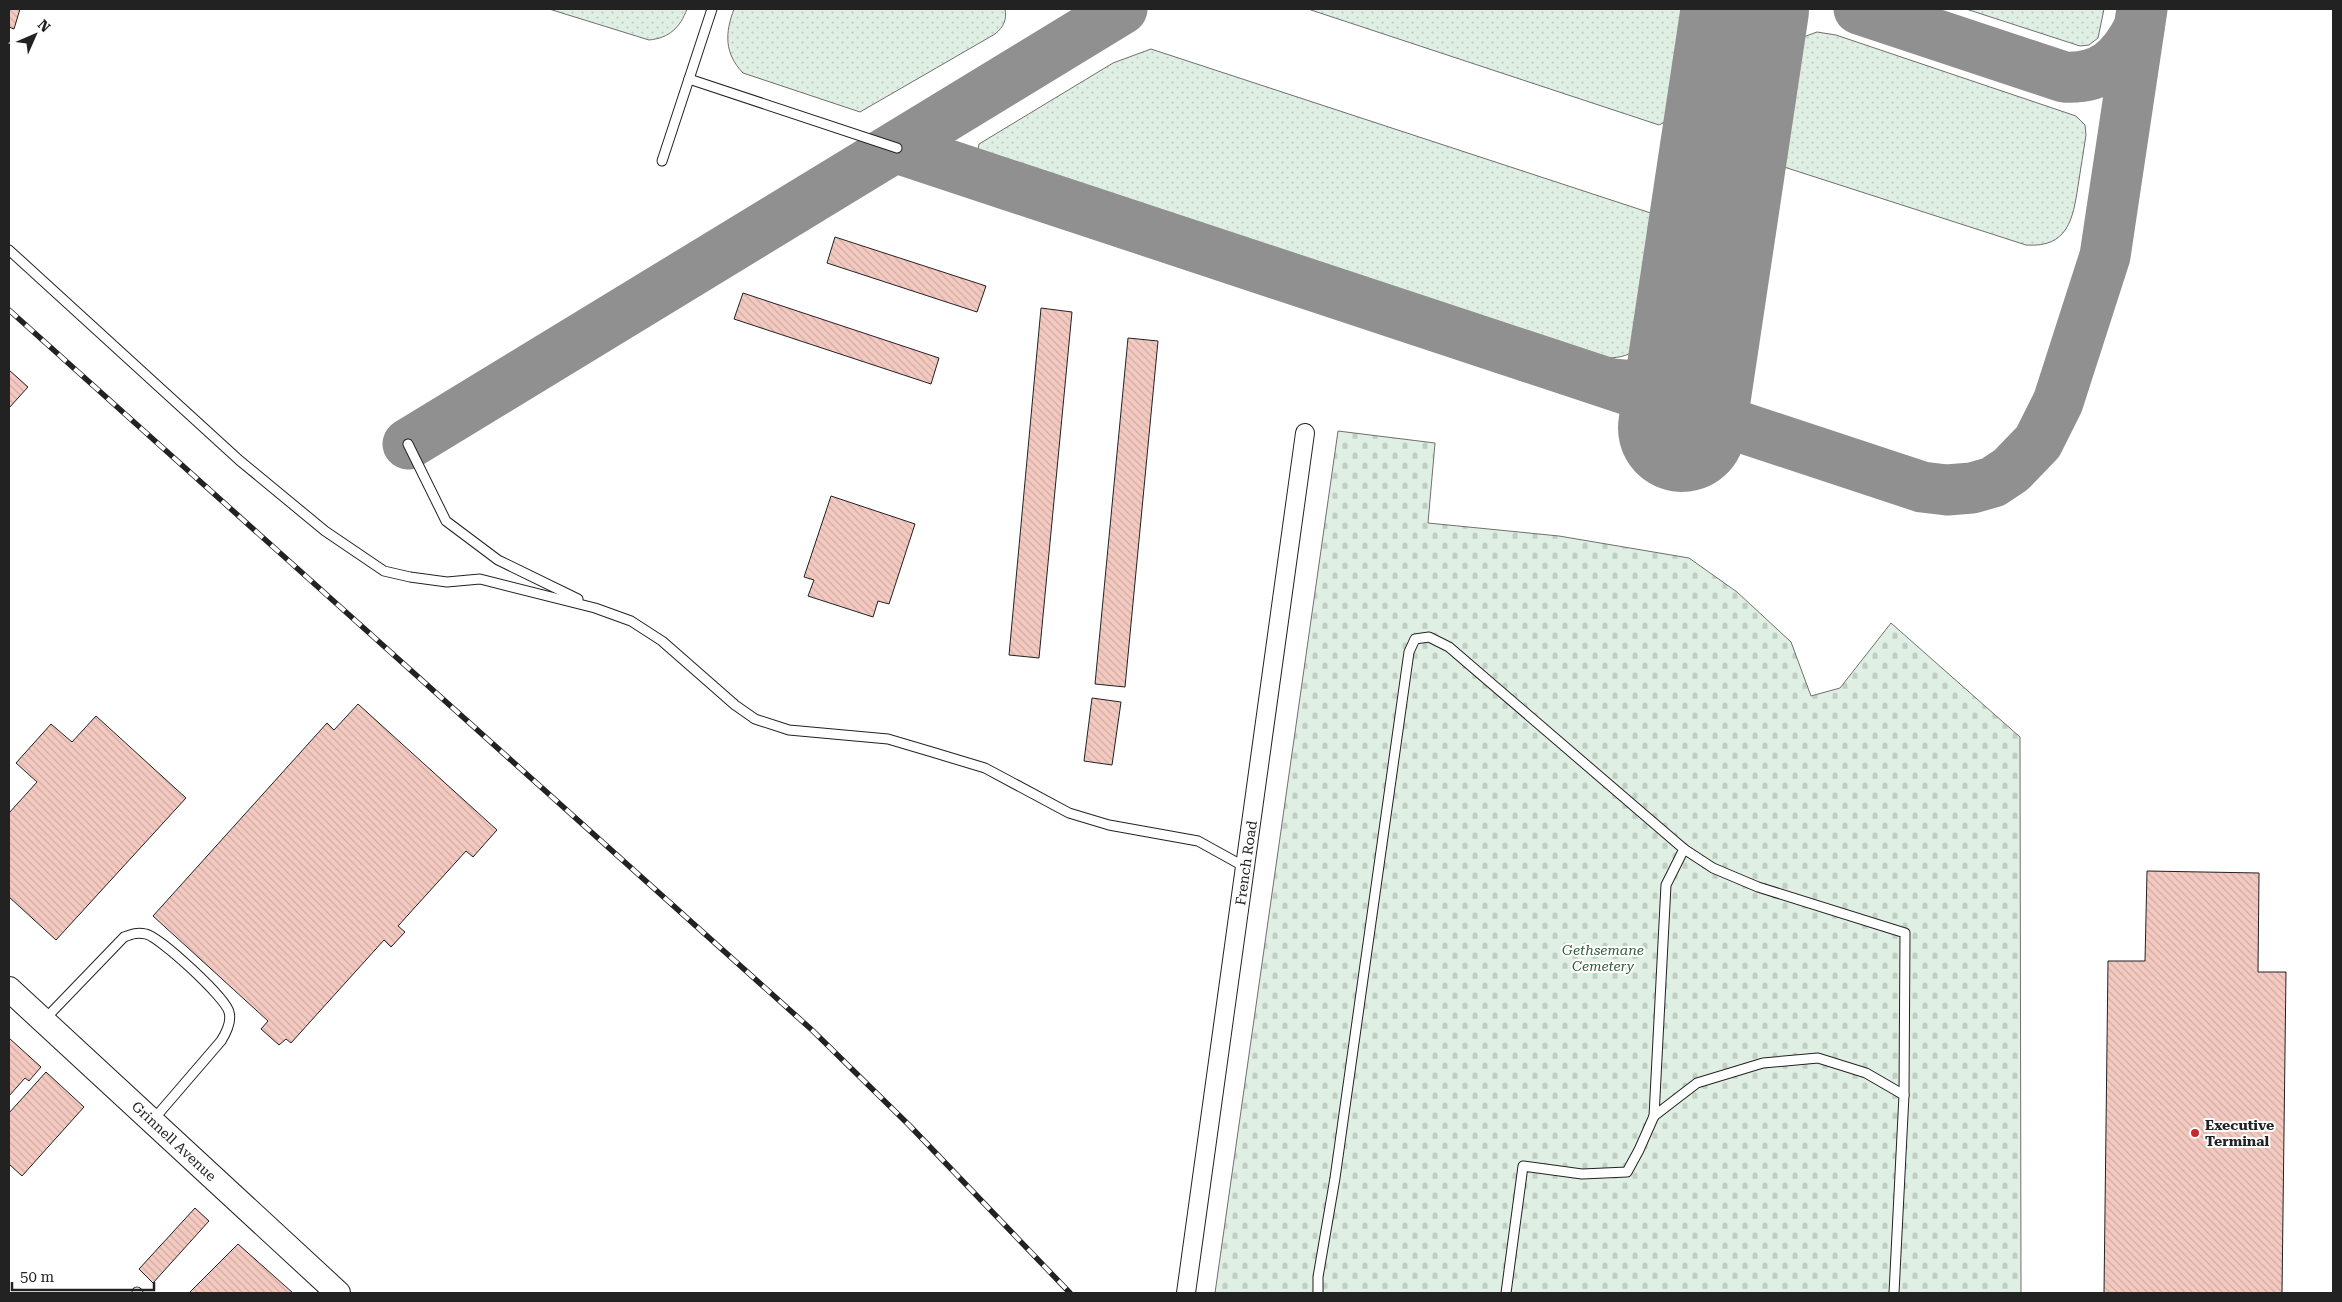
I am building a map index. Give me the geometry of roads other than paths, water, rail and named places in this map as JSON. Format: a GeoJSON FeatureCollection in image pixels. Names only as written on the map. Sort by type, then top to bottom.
{"type":"FeatureCollection","features":[{"type":"Feature","properties":{"kind":"street","name":"French Road"},"geometry":{"type":"LineString","coordinates":[[1186,1293],[1305,432]]}},
{"type":"Feature","properties":{"kind":"street","name":"Grinnell Avenue"},"geometry":{"type":"LineString","coordinates":[[9,988],[338,1293]]}},
{"type":"Feature","properties":{"kind":"lane"},"geometry":{"type":"LineString","coordinates":[[662,161],[712,9]]}},
{"type":"Feature","properties":{"kind":"lane"},"geometry":{"type":"LineString","coordinates":[[689,79],[897,148]]}},
{"type":"Feature","properties":{"kind":"lane"},"geometry":{"type":"LineString","coordinates":[[9,250],[239,460],[326,531],[384,571],[410,578],[447,582],[480,579],[595,608],[631,621],[662,641],[735,705],[755,719],[789,730],[888,739],[932,752],[985,768],[1069,813],[1109,825],[1198,841],[1246,866]]}},
{"type":"Feature","properties":{"kind":"lane"},"geometry":{"type":"LineString","coordinates":[[408,444],[446,521],[498,560],[595,608]]}},
{"type":"Feature","properties":{"kind":"lane"},"geometry":{"type":"LineString","coordinates":[[1318,1293],[1318,1277],[1335,1178],[1409,652],[1415,639],[1429,637],[1449,647],[1684,849],[1713,868],[1758,887],[1905,933],[1904,1094],[1894,1293]]}},
{"type":"Feature","properties":{"kind":"lane"},"geometry":{"type":"LineString","coordinates":[[1506,1293],[1523,1166],[1582,1174],[1627,1172],[1654,1116],[1666,885],[1684,849]]}},
{"type":"Feature","properties":{"kind":"lane"},"geometry":{"type":"LineString","coordinates":[[44,1020],[124,937],[134,933],[147,934],[164,944],[220,998],[230,1012],[229,1027],[221,1042],[152,1121]]}},
{"type":"Feature","properties":{"kind":"lane"},"geometry":{"type":"LineString","coordinates":[[1654,1116],[1697,1082],[1762,1064],[1818,1058],[1866,1073],[1904,1094]]}},
{"type":"Feature","properties":{"kind":"railway"},"geometry":{"type":"LineString","coordinates":[[9,310],[812,1030],[909,1125],[1070,1293]]}},
{"type":"Feature","properties":{"kind":"place","name":"Executive Terminal"},"geometry":{"type":"Point","coordinates":[2195,1133]}},
{"type":"Feature","properties":{"kind":"park label","name":"Gethsemane Cemetery"},"geometry":{"type":"Point","coordinates":[1603,958]}}]}
